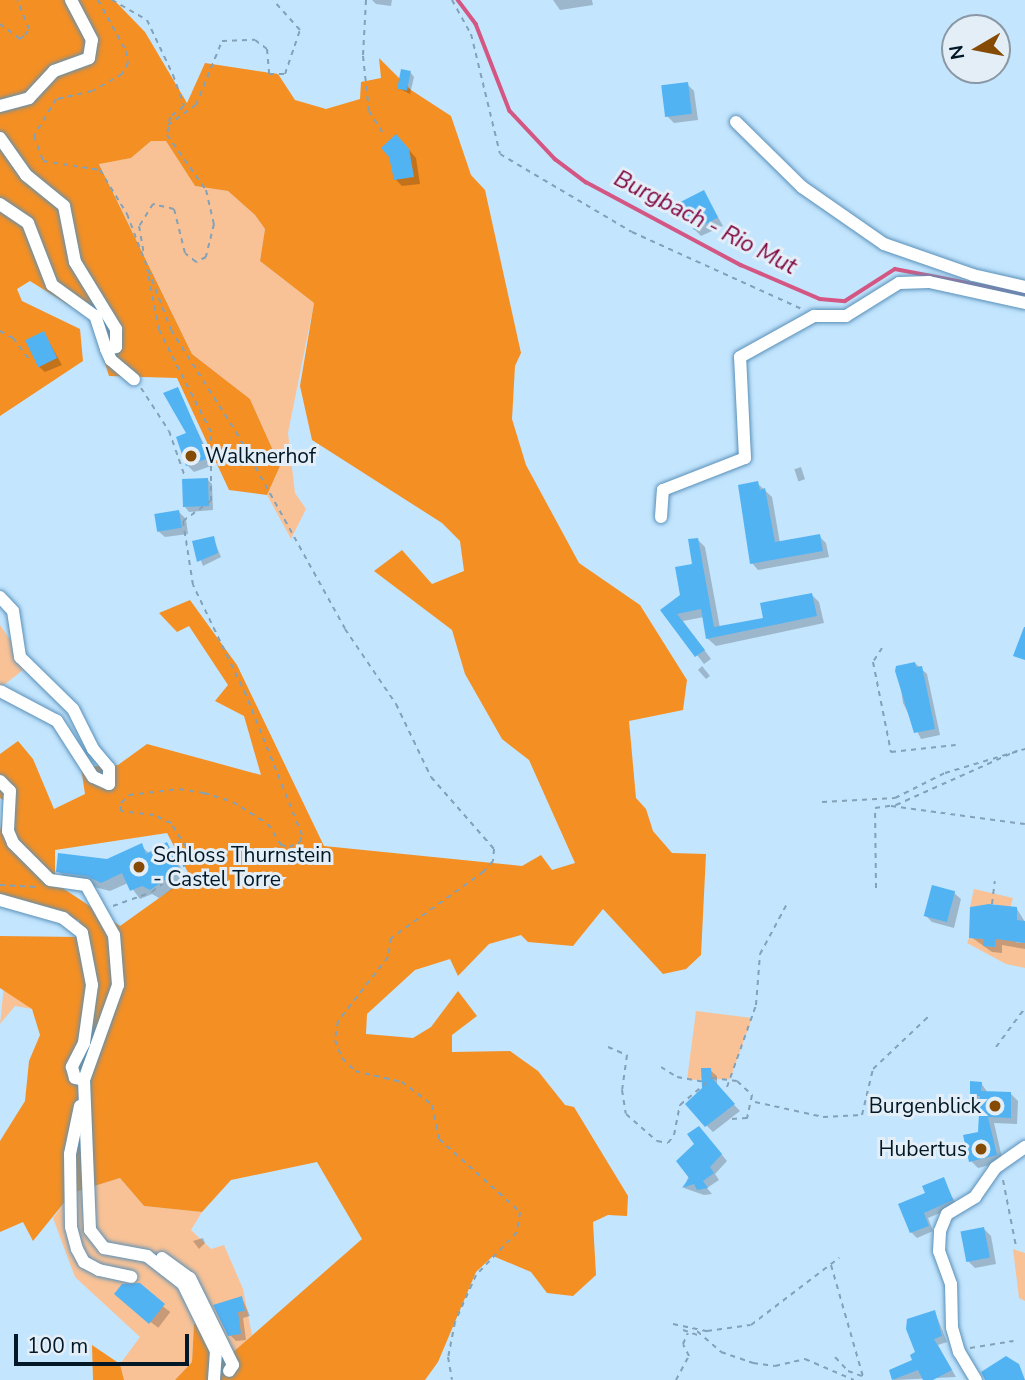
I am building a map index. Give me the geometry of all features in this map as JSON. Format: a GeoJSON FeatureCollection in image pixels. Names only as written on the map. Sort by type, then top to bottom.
{"type":"FeatureCollection","features":[{"type":"Feature","properties":{"kind":"street"},"geometry":{"type":"LineString","coordinates":[[0,106],[29,98],[54,71],[89,58],[92,40],[71,0]]}},
{"type":"Feature","properties":{"kind":"street"},"geometry":{"type":"LineString","coordinates":[[736,122],[802,187],[884,244],[973,275],[1025,287]]}},
{"type":"Feature","properties":{"kind":"street"},"geometry":{"type":"LineString","coordinates":[[0,138],[26,175],[64,206],[75,262],[119,337],[116,347],[106,349]]}},
{"type":"Feature","properties":{"kind":"street"},"geometry":{"type":"LineString","coordinates":[[0,204],[28,223],[44,276],[95,316],[111,360],[134,379]]}},
{"type":"Feature","properties":{"kind":"street"},"geometry":{"type":"LineString","coordinates":[[661,517],[663,490],[745,458],[740,357],[814,316],[846,316],[899,283],[929,282],[1025,303]]}},
{"type":"Feature","properties":{"kind":"street"},"geometry":{"type":"LineString","coordinates":[[0,597],[13,611],[20,657],[73,709],[93,749],[109,768],[109,784],[93,778],[57,722],[0,691]]}},
{"type":"Feature","properties":{"kind":"street"},"geometry":{"type":"LineString","coordinates":[[0,781],[10,791],[4,835],[50,880],[86,885],[104,911],[114,935],[118,985],[84,1080],[90,1230],[104,1248],[171,1261],[190,1278],[233,1364],[229,1371]]}},
{"type":"Feature","properties":{"kind":"street"},"geometry":{"type":"LineString","coordinates":[[0,900],[63,918],[82,933],[92,985],[83,1043],[72,1067],[75,1078],[84,1080]]}},
{"type":"Feature","properties":{"kind":"street"},"geometry":{"type":"LineString","coordinates":[[83,1098],[70,1154],[71,1227],[84,1262],[99,1270],[131,1277]]}},
{"type":"Feature","properties":{"kind":"street"},"geometry":{"type":"LineString","coordinates":[[976,1380],[959,1352],[951,1284],[939,1251],[940,1231],[947,1214],[975,1197],[1001,1165],[1025,1147]]}},
{"type":"Feature","properties":{"kind":"street"},"geometry":{"type":"LineString","coordinates":[[147,1256],[175,1274],[193,1300],[216,1351],[214,1380]]}},
{"type":"Feature","properties":{"kind":"path"},"geometry":{"type":"LineString","coordinates":[[0,24],[20,38],[25,36],[29,29],[17,0]]}},
{"type":"Feature","properties":{"kind":"path"},"geometry":{"type":"LineString","coordinates":[[104,911],[152,892],[185,865],[186,847],[171,823],[154,815],[121,811],[121,803],[128,795],[179,789],[204,793],[233,802],[268,824],[281,845],[289,847],[300,842],[302,835],[242,686],[193,585],[183,521],[211,501],[211,432],[159,330],[139,226],[153,204],[169,205],[178,215],[183,245],[191,261],[201,262],[212,242],[214,223],[206,190],[167,135],[167,126],[184,106],[173,75],[147,20],[112,0]]}},
{"type":"Feature","properties":{"kind":"path"},"geometry":{"type":"LineString","coordinates":[[167,126],[196,104],[222,41],[256,40],[267,49],[268,74],[285,74],[300,30],[273,0]]}},
{"type":"Feature","properties":{"kind":"path"},"geometry":{"type":"LineString","coordinates":[[366,0],[363,56],[369,111],[382,132]]}},
{"type":"Feature","properties":{"kind":"path"},"geometry":{"type":"LineString","coordinates":[[452,0],[471,34],[500,154],[632,232],[814,316]]}},
{"type":"Feature","properties":{"kind":"path"},"geometry":{"type":"LineString","coordinates":[[44,117],[34,136],[43,161],[100,170],[127,214],[172,330],[236,432],[345,629],[396,704],[431,777],[495,849],[493,861],[483,873],[391,938],[388,957],[338,1021],[335,1040],[342,1058],[355,1071],[402,1082],[432,1105],[439,1139],[472,1174],[520,1212],[517,1232],[475,1275],[455,1322],[448,1357],[452,1380]]}},
{"type":"Feature","properties":{"kind":"path"},"geometry":{"type":"LineString","coordinates":[[0,331],[13,338],[29,359]]}},
{"type":"Feature","properties":{"kind":"path"},"geometry":{"type":"LineString","coordinates":[[134,379],[169,430],[184,477]]}},
{"type":"Feature","properties":{"kind":"path"},"geometry":{"type":"LineString","coordinates":[[882,648],[873,662],[891,752],[956,746]]}},
{"type":"Feature","properties":{"kind":"path"},"geometry":{"type":"LineString","coordinates":[[822,802],[895,798],[945,773],[1025,749]]}},
{"type":"Feature","properties":{"kind":"path"},"geometry":{"type":"LineString","coordinates":[[876,888],[875,808],[889,806],[1017,751]]}},
{"type":"Feature","properties":{"kind":"path"},"geometry":{"type":"LineString","coordinates":[[889,806],[1025,824]]}},
{"type":"Feature","properties":{"kind":"path"},"geometry":{"type":"LineString","coordinates":[[992,904],[995,881]]}},
{"type":"Feature","properties":{"kind":"path"},"geometry":{"type":"LineString","coordinates":[[727,1087],[756,1006],[760,954],[788,902]]}},
{"type":"Feature","properties":{"kind":"path"},"geometry":{"type":"LineString","coordinates":[[996,1047],[1025,1008]]}},
{"type":"Feature","properties":{"kind":"path"},"geometry":{"type":"LineString","coordinates":[[661,1068],[677,1077],[706,1083],[730,1079],[745,1088],[754,1102],[823,1117],[862,1115],[873,1069],[929,1016]]}},
{"type":"Feature","properties":{"kind":"path"},"geometry":{"type":"LineString","coordinates":[[608,1047],[627,1055],[622,1090],[626,1114],[639,1129],[663,1144],[674,1135],[680,1105],[706,1083]]}},
{"type":"Feature","properties":{"kind":"path"},"geometry":{"type":"LineString","coordinates":[[731,1119],[747,1118],[754,1102]]}},
{"type":"Feature","properties":{"kind":"path"},"geometry":{"type":"LineString","coordinates":[[1001,1165],[1016,1246]]}},
{"type":"Feature","properties":{"kind":"path"},"geometry":{"type":"LineString","coordinates":[[679,1328],[734,1329],[758,1322],[839,1258]]}},
{"type":"Feature","properties":{"kind":"path"},"geometry":{"type":"LineString","coordinates":[[830,1264],[864,1380]]}},
{"type":"Feature","properties":{"kind":"path"},"geometry":{"type":"LineString","coordinates":[[673,1324],[688,1333],[701,1336]]}},
{"type":"Feature","properties":{"kind":"path"},"geometry":{"type":"LineString","coordinates":[[697,1330],[721,1352],[753,1363],[775,1366],[805,1359],[854,1380]]}},
{"type":"Feature","properties":{"kind":"path"},"geometry":{"type":"LineString","coordinates":[[676,1380],[689,1356],[683,1344],[688,1333]]}},
{"type":"Feature","properties":{"kind":"path"},"geometry":{"type":"LineString","coordinates":[[959,1352],[977,1345],[1013,1340]]}},
{"type":"Feature","properties":{"kind":"path"},"geometry":{"type":"LineString","coordinates":[[835,1357],[848,1371],[863,1376]]}},
{"type":"Feature","properties":{"kind":"shaded area"},"geometry":{"type":"Polygon","coordinates":[[[0,0],[114,0],[145,32],[187,103],[205,63],[278,74],[295,100],[326,109],[360,99],[361,82],[381,78],[379,58],[411,90],[451,116],[471,175],[485,190],[521,353],[515,366],[512,419],[526,465],[579,563],[640,605],[687,680],[683,710],[629,721],[636,798],[646,809],[653,831],[672,853],[706,854],[701,955],[686,969],[663,974],[603,909],[573,946],[528,942],[521,935],[489,944],[458,976],[450,959],[415,970],[367,1014],[366,1034],[413,1038],[431,1027],[458,991],[477,1016],[452,1035],[452,1052],[510,1051],[538,1071],[565,1105],[574,1107],[628,1196],[627,1216],[608,1215],[593,1222],[596,1275],[573,1296],[547,1293],[531,1272],[493,1256],[476,1272],[438,1362],[425,1380],[175,1380],[192,1362],[194,1324],[202,1321],[224,1360],[362,1239],[317,1162],[231,1180],[202,1212],[144,1206],[120,1178],[72,1193],[33,1241],[23,1222],[0,1232],[0,1141],[25,1101],[29,1061],[40,1035],[32,1009],[0,988],[0,936],[80,937],[79,921],[0,894],[0,831],[6,802],[0,798],[0,754],[18,741],[33,759],[54,809],[85,794],[81,767],[118,765],[147,744],[261,775],[244,716],[215,701],[228,685],[189,626],[177,632],[159,613],[190,600],[237,665],[324,846],[522,866],[541,855],[552,870],[575,863],[529,760],[502,739],[465,674],[452,630],[374,571],[402,550],[432,584],[464,571],[460,541],[442,523],[312,440],[300,386],[314,303],[260,261],[265,229],[255,215],[228,191],[195,186],[166,141],[151,141],[131,158],[99,164],[192,354],[250,399],[280,466],[267,495],[229,490],[177,378],[109,376],[91,319],[30,281],[17,289],[22,301],[80,329],[83,361],[0,416],[0,0]],[[167,833],[55,850],[55,883],[120,926],[190,876],[167,833]]]}},
{"type":"Feature","properties":{"kind":"shaded area"},"geometry":{"type":"Polygon","coordinates":[[[151,141],[166,141],[195,186],[228,191],[255,215],[265,229],[260,261],[314,303],[288,433],[295,493],[306,509],[291,539],[267,495],[280,466],[250,399],[192,354],[99,163],[131,158],[151,141]]]}},
{"type":"Feature","properties":{"kind":"shaded area"},"geometry":{"type":"Polygon","coordinates":[[[0,625],[28,666],[0,688],[0,625]]]}},
{"type":"Feature","properties":{"kind":"shaded area"},"geometry":{"type":"Polygon","coordinates":[[[974,889],[1013,898],[1010,908],[996,908],[996,904],[970,907],[974,889]]]}},
{"type":"Feature","properties":{"kind":"shaded area"},"geometry":{"type":"Polygon","coordinates":[[[1016,934],[1016,943],[1025,943],[1025,968],[1006,964],[967,943],[969,938],[984,939],[984,946],[995,947],[996,939],[1012,940],[1016,934]]]}},
{"type":"Feature","properties":{"kind":"shaded area"},"geometry":{"type":"Polygon","coordinates":[[[4,986],[32,1009],[15,1006],[0,1024],[4,986]]]}},
{"type":"Feature","properties":{"kind":"shaded area"},"geometry":{"type":"Polygon","coordinates":[[[696,1011],[752,1018],[730,1079],[687,1080],[696,1011]]]}},
{"type":"Feature","properties":{"kind":"shaded area"},"geometry":{"type":"Polygon","coordinates":[[[120,1178],[144,1206],[202,1212],[191,1230],[211,1249],[224,1245],[243,1289],[252,1335],[224,1361],[202,1321],[194,1324],[192,1362],[175,1380],[124,1380],[120,1364],[140,1337],[75,1277],[53,1218],[72,1193],[120,1178]]]}},
{"type":"Feature","properties":{"kind":"shaded area"},"geometry":{"type":"Polygon","coordinates":[[[1013,1249],[1025,1253],[1025,1301],[1019,1298],[1013,1249]]]}},
{"type":"Feature","properties":{"kind":"shaded area"},"geometry":{"type":"Polygon","coordinates":[[[92,1345],[120,1364],[124,1380],[93,1380],[92,1345]]]}},
{"type":"Feature","properties":{"kind":"building"},"geometry":{"type":"Polygon","coordinates":[[[401,69],[411,71],[407,91],[397,89],[401,69]]]}},
{"type":"Feature","properties":{"kind":"building"},"geometry":{"type":"Polygon","coordinates":[[[688,82],[692,114],[665,117],[661,85],[688,82]]]}},
{"type":"Feature","properties":{"kind":"building"},"geometry":{"type":"Polygon","coordinates":[[[396,134],[409,149],[414,177],[394,180],[389,157],[381,148],[396,134]]]}},
{"type":"Feature","properties":{"kind":"building"},"geometry":{"type":"Polygon","coordinates":[[[704,190],[718,218],[694,230],[680,202],[704,190]]]}},
{"type":"Feature","properties":{"kind":"building"},"geometry":{"type":"Polygon","coordinates":[[[44,331],[57,358],[38,367],[25,340],[44,331]]]}},
{"type":"Feature","properties":{"kind":"building"},"geometry":{"type":"Polygon","coordinates":[[[178,387],[209,458],[186,466],[176,437],[186,433],[163,393],[178,387]]]}},
{"type":"Feature","properties":{"kind":"building"},"geometry":{"type":"Polygon","coordinates":[[[208,478],[209,506],[183,507],[182,479],[208,478]]]}},
{"type":"Feature","properties":{"kind":"building"},"geometry":{"type":"Polygon","coordinates":[[[758,481],[760,490],[765,488],[775,542],[820,534],[823,551],[750,564],[738,485],[758,481]]]}},
{"type":"Feature","properties":{"kind":"building"},"geometry":{"type":"Polygon","coordinates":[[[179,510],[182,528],[157,532],[154,514],[179,510]]]}},
{"type":"Feature","properties":{"kind":"building"},"geometry":{"type":"Polygon","coordinates":[[[214,536],[218,553],[197,562],[192,541],[214,536]]]}},
{"type":"Feature","properties":{"kind":"building"},"geometry":{"type":"Polygon","coordinates":[[[698,538],[714,627],[763,618],[760,603],[812,593],[817,616],[706,639],[701,609],[677,614],[705,650],[695,657],[660,610],[680,595],[675,567],[692,564],[688,539],[698,538]]]}},
{"type":"Feature","properties":{"kind":"building"},"geometry":{"type":"Polygon","coordinates":[[[1025,627],[1025,660],[1013,656],[1025,627]]]}},
{"type":"Feature","properties":{"kind":"building"},"geometry":{"type":"Polygon","coordinates":[[[915,662],[916,667],[922,666],[935,729],[914,733],[895,671],[896,666],[915,662]]]}},
{"type":"Feature","properties":{"kind":"building","name":"Schloss Thurnstein - Castel Torre"},"geometry":{"type":"Polygon","coordinates":[[[167,842],[180,870],[150,890],[142,886],[130,891],[122,873],[101,883],[87,876],[56,872],[58,853],[107,859],[142,843],[146,854],[167,842]]]}},
{"type":"Feature","properties":{"kind":"building"},"geometry":{"type":"Polygon","coordinates":[[[932,885],[955,891],[947,922],[924,916],[932,885]]]}},
{"type":"Feature","properties":{"kind":"building"},"geometry":{"type":"Polygon","coordinates":[[[989,904],[1017,907],[1017,920],[1025,921],[1025,943],[996,939],[995,947],[983,946],[984,939],[969,938],[970,907],[989,904]]]}},
{"type":"Feature","properties":{"kind":"building"},"geometry":{"type":"Polygon","coordinates":[[[701,1068],[711,1068],[712,1078],[735,1104],[705,1127],[685,1104],[702,1088],[701,1068]]]}},
{"type":"Feature","properties":{"kind":"building"},"geometry":{"type":"Polygon","coordinates":[[[970,1081],[982,1082],[981,1091],[1011,1092],[1011,1118],[988,1117],[997,1155],[969,1162],[963,1135],[978,1132],[980,1096],[970,1096],[970,1081]]]}},
{"type":"Feature","properties":{"kind":"building"},"geometry":{"type":"Polygon","coordinates":[[[699,1126],[722,1154],[710,1167],[714,1173],[703,1181],[708,1188],[697,1190],[694,1184],[682,1188],[689,1178],[676,1161],[694,1144],[687,1134],[699,1126]]]}},
{"type":"Feature","properties":{"kind":"building"},"geometry":{"type":"Polygon","coordinates":[[[944,1177],[953,1200],[924,1213],[929,1226],[910,1233],[898,1204],[925,1193],[922,1186],[944,1177]]]}},
{"type":"Feature","properties":{"kind":"building"},"geometry":{"type":"Polygon","coordinates":[[[984,1227],[990,1257],[966,1262],[960,1232],[984,1227]]]}},
{"type":"Feature","properties":{"kind":"building"},"geometry":{"type":"Polygon","coordinates":[[[140,1283],[165,1304],[149,1324],[114,1294],[122,1284],[140,1283]]]}},
{"type":"Feature","properties":{"kind":"building"},"geometry":{"type":"Polygon","coordinates":[[[242,1296],[245,1311],[238,1312],[241,1334],[228,1336],[213,1305],[242,1296]]]}},
{"type":"Feature","properties":{"kind":"building"},"geometry":{"type":"Polygon","coordinates":[[[935,1310],[942,1336],[934,1339],[952,1370],[933,1380],[923,1380],[918,1370],[892,1380],[889,1370],[912,1360],[910,1355],[915,1352],[906,1329],[907,1319],[935,1310]]]}},
{"type":"Feature","properties":{"kind":"building"},"geometry":{"type":"Polygon","coordinates":[[[1006,1356],[1019,1364],[1025,1380],[985,1380],[981,1372],[1006,1356]]]}},
{"type":"Feature","properties":{"kind":"waterway","name":"Burgbach - Rio Mut"},"geometry":{"type":"LineString","coordinates":[[458,0],[476,24],[510,111],[555,159],[586,182],[741,265],[820,299],[845,301],[895,269],[1025,294]]}},
{"type":"Feature","properties":{"kind":"place","name":"Walknerhof"},"geometry":{"type":"Point","coordinates":[191,456]}},
{"type":"Feature","properties":{"kind":"place","name":"Schloss Thurnstein - Castel Torre"},"geometry":{"type":"Point","coordinates":[139,867]}},
{"type":"Feature","properties":{"kind":"place","name":"Burgenblick"},"geometry":{"type":"Point","coordinates":[995,1106]}},
{"type":"Feature","properties":{"kind":"place","name":"Hubertus"},"geometry":{"type":"Point","coordinates":[981,1149]}}]}
